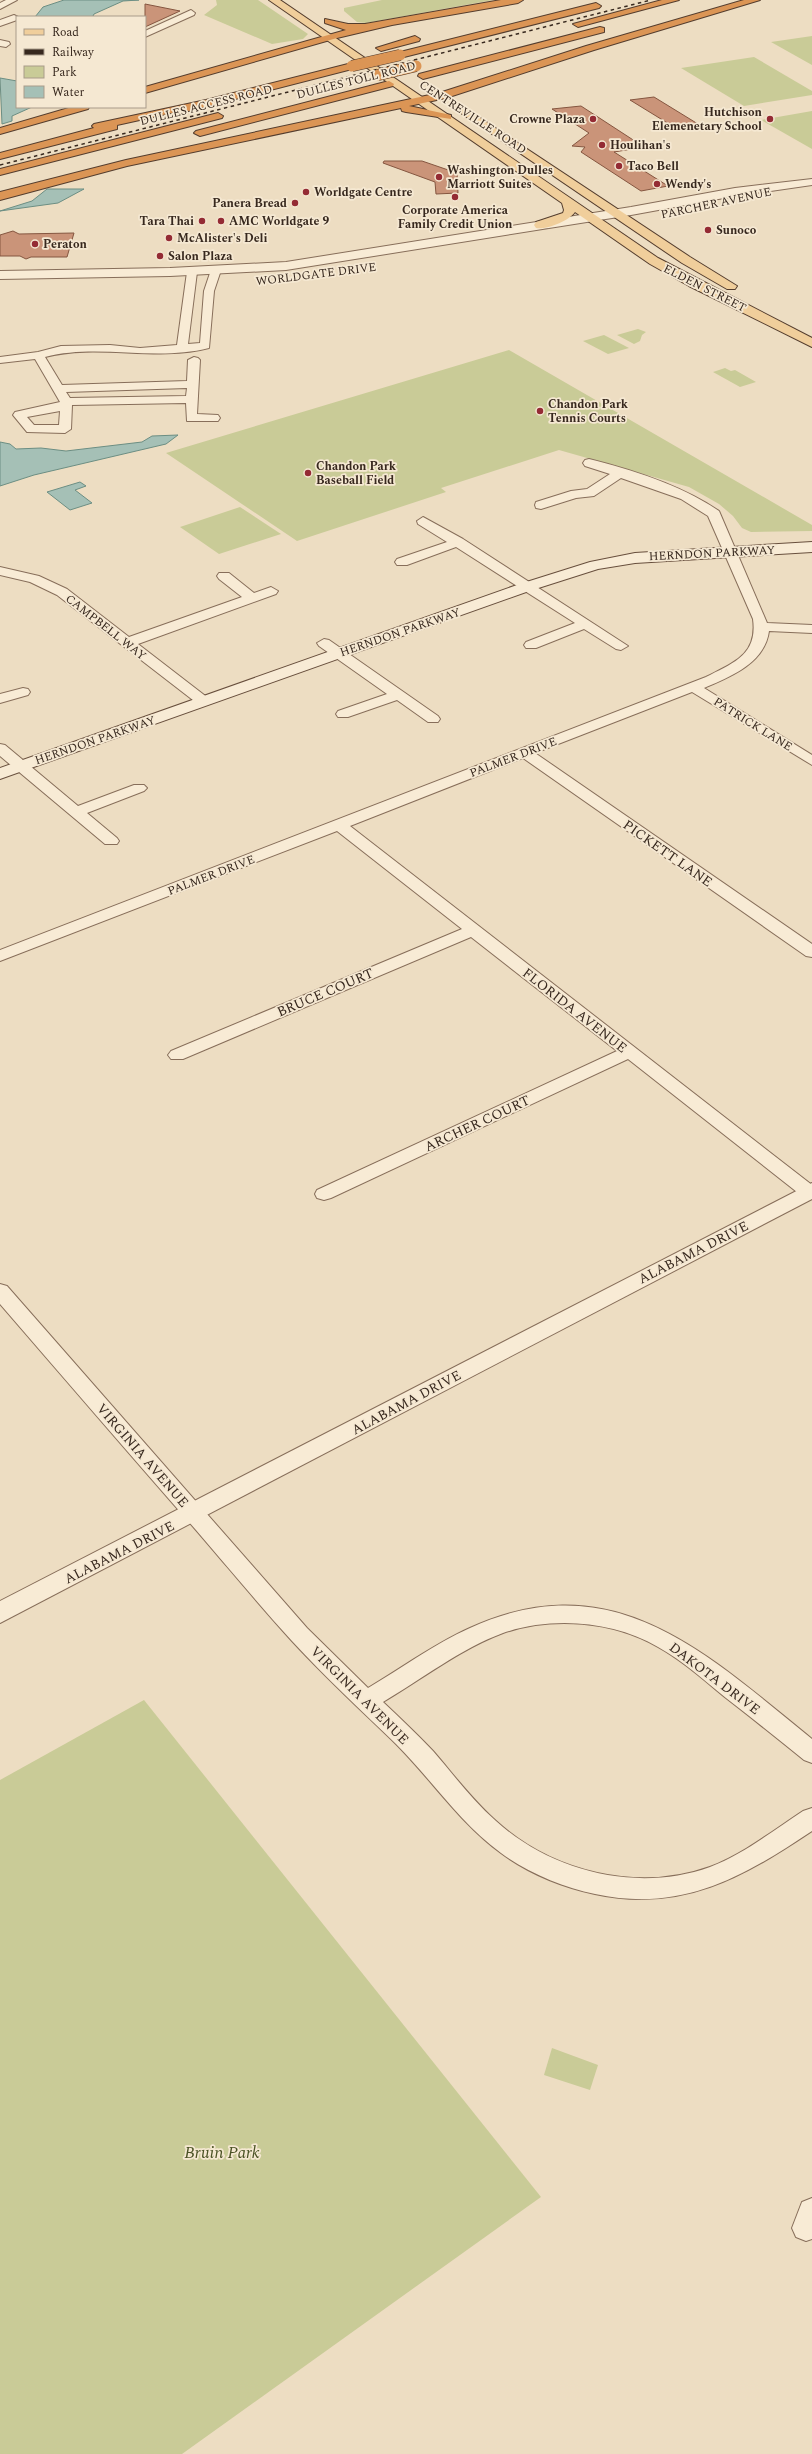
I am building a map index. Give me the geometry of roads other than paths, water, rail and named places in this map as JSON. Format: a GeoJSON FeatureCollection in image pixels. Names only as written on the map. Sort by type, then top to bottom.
{"type":"FeatureCollection","features":[{"type":"Feature","properties":{"kind":"highway"},"geometry":{"type":"LineString","coordinates":[[146,90],[329,37],[388,24],[518,0]]}},
{"type":"Feature","properties":{"kind":"highway"},"geometry":{"type":"LineString","coordinates":[[568,27],[674,0]]}},
{"type":"Feature","properties":{"kind":"highway"},"geometry":{"type":"LineString","coordinates":[[696,6],[719,0]]}},
{"type":"Feature","properties":{"kind":"highway"},"geometry":{"type":"LineString","coordinates":[[0,196],[126,163],[423,101],[597,46],[755,0]]}},
{"type":"Feature","properties":{"kind":"highway","name":"DULLES ACCESS ROAD"},"geometry":{"type":"LineString","coordinates":[[0,156],[352,66],[604,4]]}},
{"type":"Feature","properties":{"kind":"highway"},"geometry":{"type":"LineString","coordinates":[[326,18],[356,28],[388,24]]}},
{"type":"Feature","properties":{"kind":"highway","name":"DULLES TOLL ROAD"},"geometry":{"type":"LineString","coordinates":[[192,135],[612,27]]}},
{"type":"Feature","properties":{"kind":"highway","name":"DULLES TOLL ROAD"},"geometry":{"type":"LineString","coordinates":[[302,67],[427,36]]}},
{"type":"Feature","properties":{"kind":"highway"},"geometry":{"type":"LineString","coordinates":[[344,84],[420,65]]}},
{"type":"Feature","properties":{"kind":"highway"},"geometry":{"type":"LineString","coordinates":[[146,106],[205,91]]}},
{"type":"Feature","properties":{"kind":"highway"},"geometry":{"type":"LineString","coordinates":[[0,147],[220,100]]}},
{"type":"Feature","properties":{"kind":"highway"},"geometry":{"type":"LineString","coordinates":[[0,131],[80,108]]}},
{"type":"Feature","properties":{"kind":"highway"},"geometry":{"type":"LineString","coordinates":[[89,120],[136,108]]}},
{"type":"Feature","properties":{"kind":"highway"},"geometry":{"type":"LineString","coordinates":[[377,111],[411,109],[447,117]]}},
{"type":"Feature","properties":{"kind":"highway","name":"DULLES ACCESS ROAD"},"geometry":{"type":"LineString","coordinates":[[0,172],[226,114]]}},
{"type":"Feature","properties":{"kind":"highway"},"geometry":{"type":"LineString","coordinates":[[0,142],[27,136]]}},
{"type":"Feature","properties":{"kind":"highway"},"geometry":{"type":"LineString","coordinates":[[0,186],[154,145]]}},
{"type":"Feature","properties":{"kind":"main road","name":"CENTREVILLE ROAD"},"geometry":{"type":"LineString","coordinates":[[274,0],[603,225]]}},
{"type":"Feature","properties":{"kind":"main road"},"geometry":{"type":"LineString","coordinates":[[326,18],[358,42]]}},
{"type":"Feature","properties":{"kind":"main road","name":"CENTREVILLE ROAD"},"geometry":{"type":"LineString","coordinates":[[370,49],[627,220]]}},
{"type":"Feature","properties":{"kind":"main road"},"geometry":{"type":"LineString","coordinates":[[540,225],[567,215],[570,210],[567,201]]}},
{"type":"Feature","properties":{"kind":"main road","name":"ELDEN STREET"},"geometry":{"type":"LineString","coordinates":[[627,220],[686,260],[738,290]]}},
{"type":"Feature","properties":{"kind":"main road","name":"ELDEN STREET"},"geometry":{"type":"LineString","coordinates":[[603,225],[654,261],[812,343]]}},
{"type":"Feature","properties":{"kind":"street"},"geometry":{"type":"LineString","coordinates":[[0,6],[10,0]]}},
{"type":"Feature","properties":{"kind":"street"},"geometry":{"type":"LineString","coordinates":[[146,34],[191,13]]}},
{"type":"Feature","properties":{"kind":"street"},"geometry":{"type":"LineString","coordinates":[[0,23],[14,18]]}},
{"type":"Feature","properties":{"kind":"street","name":"PARCHER AVENUE"},"geometry":{"type":"LineString","coordinates":[[617,213],[735,192],[808,183]]}},
{"type":"Feature","properties":{"kind":"street","name":"PARCHER AVENUE"},"geometry":{"type":"LineString","coordinates":[[627,220],[808,183]]}},
{"type":"Feature","properties":{"kind":"street","name":"WORLDGATE DRIVE"},"geometry":{"type":"LineString","coordinates":[[0,275],[192,272],[286,266],[617,213]]}},
{"type":"Feature","properties":{"kind":"street"},"geometry":{"type":"LineString","coordinates":[[478,248],[627,220]]}},
{"type":"Feature","properties":{"kind":"street"},"geometry":{"type":"LineString","coordinates":[[0,360],[38,355],[61,349],[110,348],[140,351],[205,346],[209,291],[216,270]]}},
{"type":"Feature","properties":{"kind":"street"},"geometry":{"type":"LineString","coordinates":[[182,347],[188,284],[192,272]]}},
{"type":"Feature","properties":{"kind":"street"},"geometry":{"type":"LineString","coordinates":[[175,285],[227,284]]}},
{"type":"Feature","properties":{"kind":"street"},"geometry":{"type":"LineString","coordinates":[[0,285],[73,286]]}},
{"type":"Feature","properties":{"kind":"street"},"geometry":{"type":"LineString","coordinates":[[38,355],[66,404],[191,399]]}},
{"type":"Feature","properties":{"kind":"street"},"geometry":{"type":"LineString","coordinates":[[194,360],[191,418],[214,418]]}},
{"type":"Feature","properties":{"kind":"street"},"geometry":{"type":"LineString","coordinates":[[58,389],[192,384]]}},
{"type":"Feature","properties":{"kind":"street"},"geometry":{"type":"LineString","coordinates":[[589,463],[618,474],[661,486],[692,498],[714,514],[729,546],[762,627],[812,629]]}},
{"type":"Feature","properties":{"kind":"street"},"geometry":{"type":"LineString","coordinates":[[540,506],[575,494],[590,493],[618,474]]}},
{"type":"Feature","properties":{"kind":"street"},"geometry":{"type":"LineString","coordinates":[[423,521],[529,586],[621,646]]}},
{"type":"Feature","properties":{"kind":"street","name":"HERNDON PARKWAY"},"geometry":{"type":"LineString","coordinates":[[0,774],[529,586],[614,561],[729,546],[812,538]]}},
{"type":"Feature","properties":{"kind":"street"},"geometry":{"type":"LineString","coordinates":[[402,562],[458,542]]}},
{"type":"Feature","properties":{"kind":"street","name":"HERNDON PARKWAY"},"geometry":{"type":"LineString","coordinates":[[244,671],[514,577],[576,557],[648,545],[812,547]]}},
{"type":"Feature","properties":{"kind":"street","name":"CAMPBELL WAY"},"geometry":{"type":"LineString","coordinates":[[0,571],[34,579],[56,589],[203,701]]}},
{"type":"Feature","properties":{"kind":"street"},"geometry":{"type":"LineString","coordinates":[[224,576],[252,598]]}},
{"type":"Feature","properties":{"kind":"street"},"geometry":{"type":"LineString","coordinates":[[127,643],[271,591]]}},
{"type":"Feature","properties":{"kind":"street"},"geometry":{"type":"LineString","coordinates":[[531,645],[586,623]]}},
{"type":"Feature","properties":{"kind":"street","name":"PALMER DRIVE"},"geometry":{"type":"LineString","coordinates":[[0,956],[720,677],[746,662],[760,642],[762,627]]}},
{"type":"Feature","properties":{"kind":"street"},"geometry":{"type":"LineString","coordinates":[[324,643],[433,719]]}},
{"type":"Feature","properties":{"kind":"street","name":"HERNDON PARKWAY"},"geometry":{"type":"LineString","coordinates":[[2,754],[206,684]]}},
{"type":"Feature","properties":{"kind":"street","name":"PATRICK LANE"},"geometry":{"type":"LineString","coordinates":[[693,687],[812,761]]}},
{"type":"Feature","properties":{"kind":"street"},"geometry":{"type":"LineString","coordinates":[[0,699],[23,692]]}},
{"type":"Feature","properties":{"kind":"street"},"geometry":{"type":"LineString","coordinates":[[343,714],[398,695]]}},
{"type":"Feature","properties":{"kind":"street","name":"PICKETT LANE"},"geometry":{"type":"LineString","coordinates":[[525,753],[812,952]]}},
{"type":"Feature","properties":{"kind":"street"},"geometry":{"type":"LineString","coordinates":[[2,754],[20,766],[111,841]]}},
{"type":"Feature","properties":{"kind":"street"},"geometry":{"type":"LineString","coordinates":[[75,812],[139,788]]}},
{"type":"Feature","properties":{"kind":"street","name":"FLORIDA AVENUE"},"geometry":{"type":"LineString","coordinates":[[339,825],[811,1192]]}},
{"type":"Feature","properties":{"kind":"street","name":"BRUCE COURT"},"geometry":{"type":"LineString","coordinates":[[177,1055],[473,930]]}},
{"type":"Feature","properties":{"kind":"street","name":"ARCHER COURT"},"geometry":{"type":"LineString","coordinates":[[324,1194],[629,1052]]}},
{"type":"Feature","properties":{"kind":"street","name":"ALABAMA DRIVE"},"geometry":{"type":"LineString","coordinates":[[0,1613],[811,1192]]}},
{"type":"Feature","properties":{"kind":"street","name":"VIRGINIA AVENUE"},"geometry":{"type":"LineString","coordinates":[[0,1291],[299,1634],[414,1747],[487,1828],[524,1856],[545,1868],[580,1880],[614,1887],[648,1888],[682,1885],[701,1880],[743,1864],[812,1818]]}},
{"type":"Feature","properties":{"kind":"street","name":"DAKOTA DRIVE"},"geometry":{"type":"LineString","coordinates":[[366,1701],[478,1634],[504,1624],[533,1617],[565,1615],[594,1617],[624,1623],[656,1636],[684,1651],[812,1752]]}},
{"type":"Feature","properties":{"kind":"water"},"geometry":{"type":"Polygon","coordinates":[[[64,0],[139,0],[123,1],[94,14],[93,16],[36,16],[43,7],[64,0]]]}},
{"type":"Feature","properties":{"kind":"water"},"geometry":{"type":"Polygon","coordinates":[[[0,78],[16,81],[16,108],[30,108],[12,116],[12,121],[2,124],[0,78]]]}},
{"type":"Feature","properties":{"kind":"water"},"geometry":{"type":"Polygon","coordinates":[[[47,189],[84,189],[58,203],[0,211],[32,201],[47,189]]]}},
{"type":"Feature","properties":{"kind":"water"},"geometry":{"type":"Polygon","coordinates":[[[178,435],[166,444],[34,475],[0,486],[0,442],[10,444],[16,449],[41,448],[66,451],[142,442],[152,436],[178,435]]]}},
{"type":"Feature","properties":{"kind":"water"},"geometry":{"type":"Polygon","coordinates":[[[80,482],[86,486],[75,490],[92,503],[70,510],[47,492],[80,482]]]}},
{"type":"Feature","properties":{"kind":"railway"},"geometry":{"type":"LineString","coordinates":[[0,165],[651,0]]}},
{"type":"Feature","properties":{"kind":"place","name":"Crowne Plaza"},"geometry":{"type":"Point","coordinates":[593,119]}},
{"type":"Feature","properties":{"kind":"place","name":"Hutchison Elemenetary School"},"geometry":{"type":"Point","coordinates":[770,119]}},
{"type":"Feature","properties":{"kind":"place","name":"Houlihan's"},"geometry":{"type":"Point","coordinates":[602,145]}},
{"type":"Feature","properties":{"kind":"place","name":"Taco Bell"},"geometry":{"type":"Point","coordinates":[619,166]}},
{"type":"Feature","properties":{"kind":"place","name":"Washington Dulles Marriott Suites"},"geometry":{"type":"Point","coordinates":[439,177]}},
{"type":"Feature","properties":{"kind":"place","name":"Wendy's"},"geometry":{"type":"Point","coordinates":[657,184]}},
{"type":"Feature","properties":{"kind":"place","name":"Worldgate Centre"},"geometry":{"type":"Point","coordinates":[306,192]}},
{"type":"Feature","properties":{"kind":"place","name":"Corporate America Family Credit Union"},"geometry":{"type":"Point","coordinates":[455,197]}},
{"type":"Feature","properties":{"kind":"place","name":"Panera Bread"},"geometry":{"type":"Point","coordinates":[295,203]}},
{"type":"Feature","properties":{"kind":"place","name":"Tara Thai"},"geometry":{"type":"Point","coordinates":[202,221]}},
{"type":"Feature","properties":{"kind":"place","name":"AMC Worldgate 9"},"geometry":{"type":"Point","coordinates":[221,221]}},
{"type":"Feature","properties":{"kind":"place","name":"Sunoco"},"geometry":{"type":"Point","coordinates":[708,230]}},
{"type":"Feature","properties":{"kind":"place","name":"McAlister's Deli"},"geometry":{"type":"Point","coordinates":[169,238]}},
{"type":"Feature","properties":{"kind":"place","name":"Peraton"},"geometry":{"type":"Point","coordinates":[35,244]}},
{"type":"Feature","properties":{"kind":"place","name":"Salon Plaza"},"geometry":{"type":"Point","coordinates":[160,256]}},
{"type":"Feature","properties":{"kind":"place","name":"Chandon Park Tennis Courts"},"geometry":{"type":"Point","coordinates":[540,411]}},
{"type":"Feature","properties":{"kind":"place","name":"Chandon Park Baseball Field"},"geometry":{"type":"Point","coordinates":[308,473]}},
{"type":"Feature","properties":{"kind":"park label","name":"Bruin Park"},"geometry":{"type":"Point","coordinates":[222,2152]}}]}
